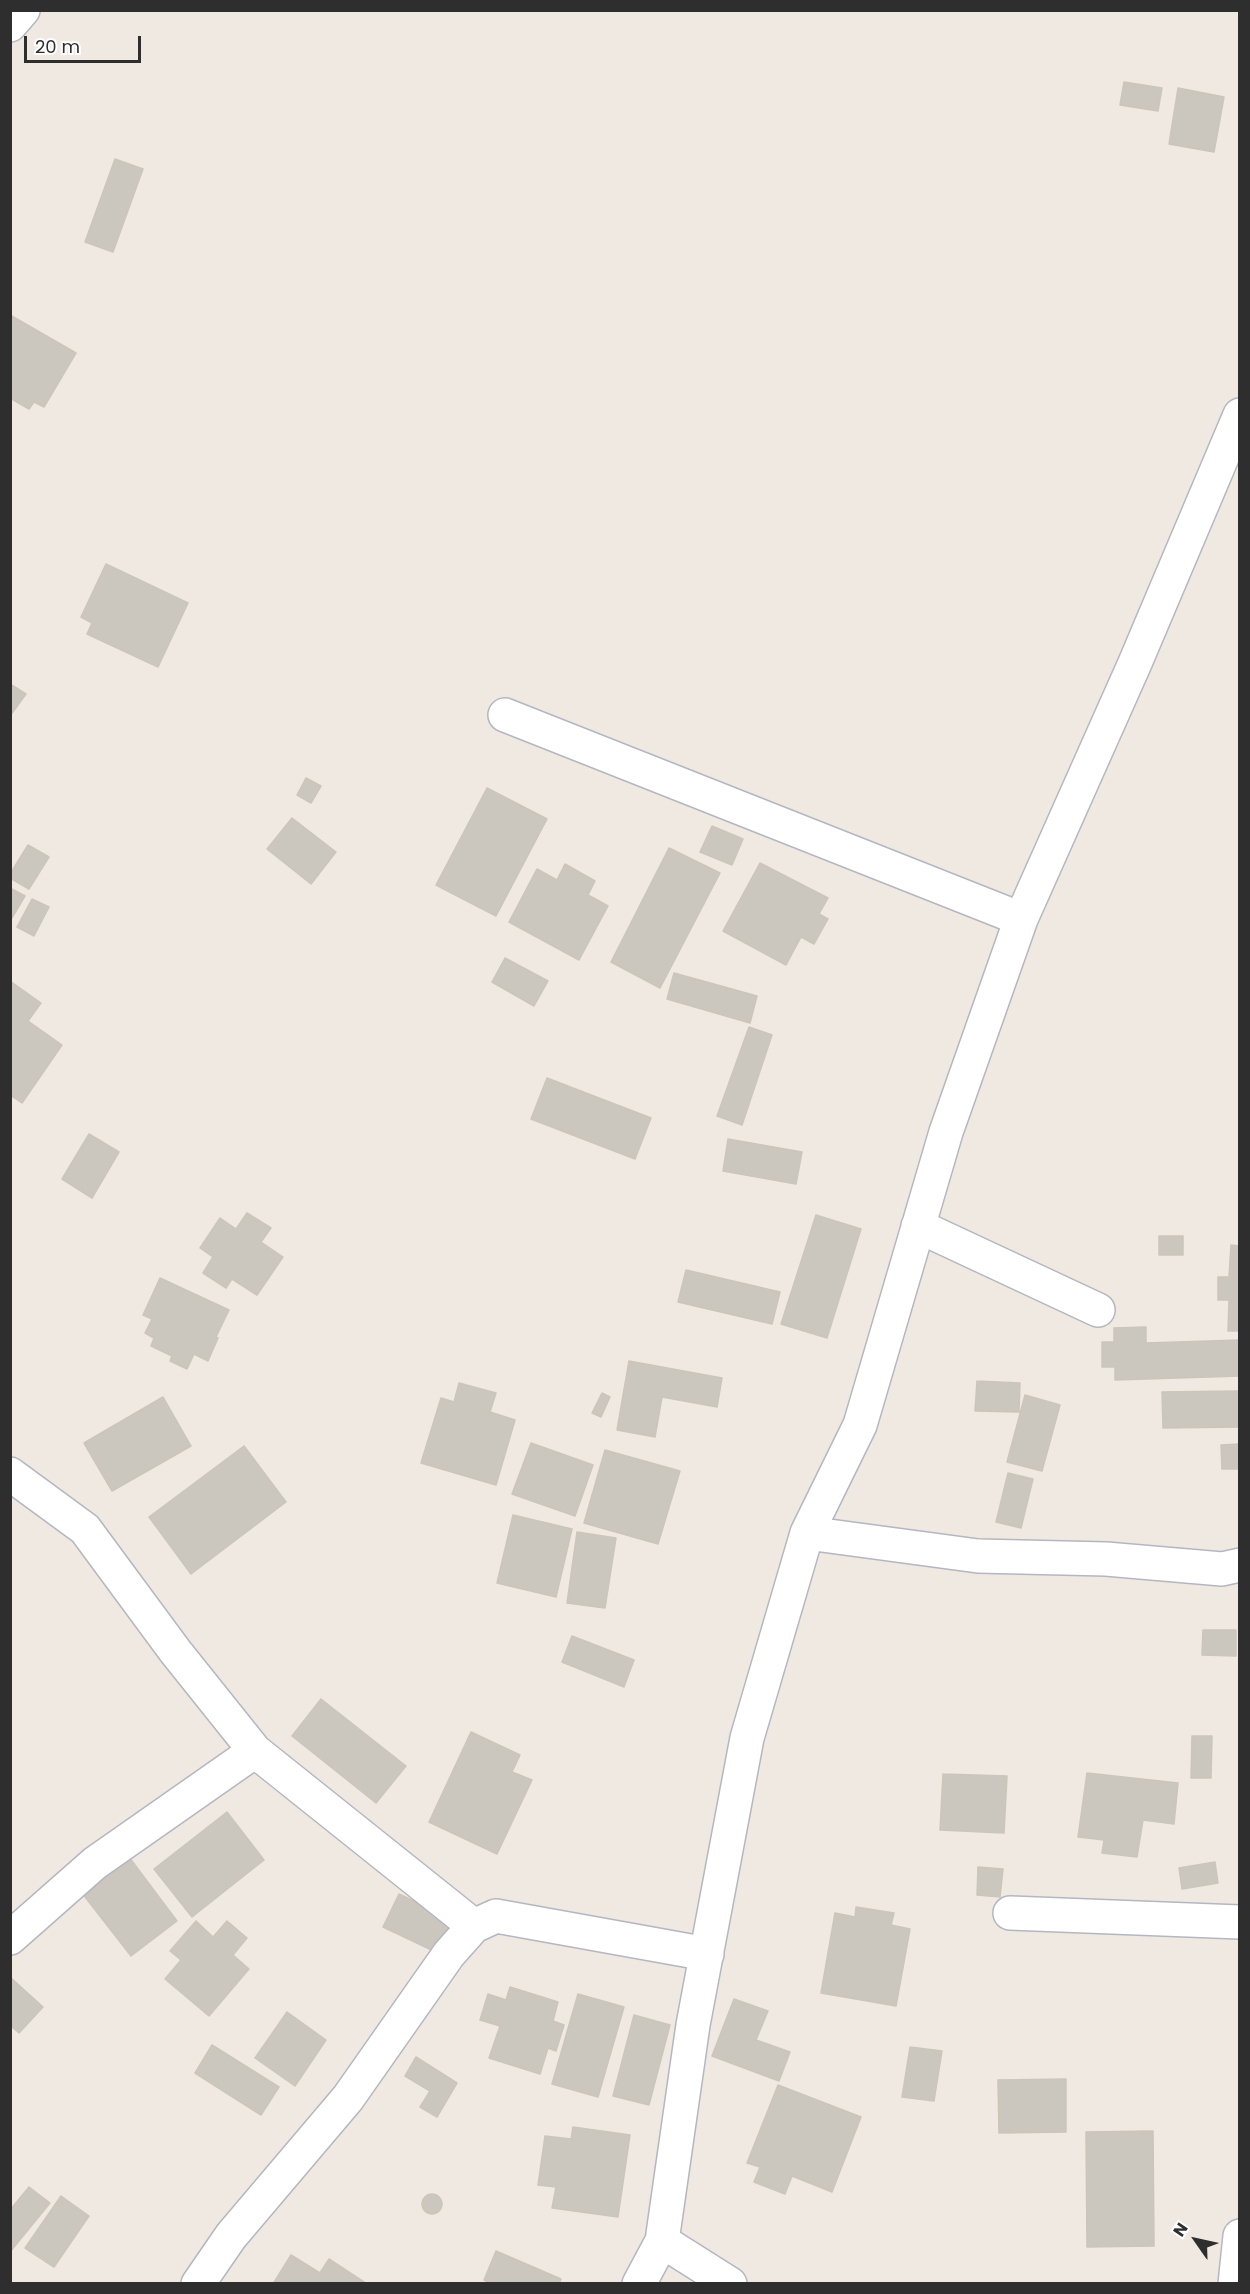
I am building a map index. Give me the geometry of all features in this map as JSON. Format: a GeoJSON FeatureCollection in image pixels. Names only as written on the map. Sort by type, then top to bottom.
{"type":"FeatureCollection","features":[{"type":"Feature","properties":{"kind":"street"},"geometry":{"type":"LineString","coordinates":[[10,25],[23,10]]}},
{"type":"Feature","properties":{"kind":"street"},"geometry":{"type":"LineString","coordinates":[[639,2283],[662,2241],[693,2025],[747,1738],[807,1533],[860,1425],[946,1132],[1021,919],[1135,663],[1239,415]]}},
{"type":"Feature","properties":{"kind":"street"},"geometry":{"type":"LineString","coordinates":[[505,715],[1021,919]]}},
{"type":"Feature","properties":{"kind":"street"},"geometry":{"type":"LineString","coordinates":[[918,1226],[1098,1310]]}},
{"type":"Feature","properties":{"kind":"street"},"geometry":{"type":"LineString","coordinates":[[10,1474],[85,1529],[175,1650],[255,1751],[474,1926]]}},
{"type":"Feature","properties":{"kind":"street"},"geometry":{"type":"LineString","coordinates":[[807,1533],[978,1556],[1106,1559],[1222,1569],[1239,1565]]}},
{"type":"Feature","properties":{"kind":"street"},"geometry":{"type":"LineString","coordinates":[[10,1938],[95,1863],[255,1751]]}},
{"type":"Feature","properties":{"kind":"street"},"geometry":{"type":"LineString","coordinates":[[1010,1913],[1239,1922]]}},
{"type":"Feature","properties":{"kind":"street"},"geometry":{"type":"LineString","coordinates":[[198,2283],[231,2236],[348,2098],[449,1954],[474,1926],[496,1916],[707,1954]]}},
{"type":"Feature","properties":{"kind":"street"},"geometry":{"type":"LineString","coordinates":[[1235,2283],[1239,2236]]}},
{"type":"Feature","properties":{"kind":"street"},"geometry":{"type":"LineString","coordinates":[[662,2241],[730,2283]]}},
{"type":"Feature","properties":{"kind":"building"},"geometry":{"type":"Polygon","coordinates":[[[1124,82],[1162,88],[1158,111],[1120,105],[1124,82]]]}},
{"type":"Feature","properties":{"kind":"building"},"geometry":{"type":"Polygon","coordinates":[[[1178,88],[1224,97],[1214,152],[1169,144],[1178,88]]]}},
{"type":"Feature","properties":{"kind":"building"},"geometry":{"type":"Polygon","coordinates":[[[115,159],[143,169],[113,252],[85,242],[115,159]]]}},
{"type":"Feature","properties":{"kind":"building"},"geometry":{"type":"Polygon","coordinates":[[[10,315],[76,353],[44,407],[34,402],[29,409],[10,398],[10,315]]]}},
{"type":"Feature","properties":{"kind":"building"},"geometry":{"type":"Polygon","coordinates":[[[106,564],[188,603],[158,667],[87,634],[92,623],[81,617],[106,564]]]}},
{"type":"Feature","properties":{"kind":"building"},"geometry":{"type":"Polygon","coordinates":[[[10,684],[26,694],[10,716],[10,684]]]}},
{"type":"Feature","properties":{"kind":"building"},"geometry":{"type":"Polygon","coordinates":[[[306,778],[321,786],[311,803],[297,795],[306,778]]]}},
{"type":"Feature","properties":{"kind":"building"},"geometry":{"type":"Polygon","coordinates":[[[487,788],[547,819],[496,916],[436,885],[487,788]]]}},
{"type":"Feature","properties":{"kind":"building"},"geometry":{"type":"Polygon","coordinates":[[[292,818],[336,852],[311,884],[267,849],[292,818]]]}},
{"type":"Feature","properties":{"kind":"building"},"geometry":{"type":"Polygon","coordinates":[[[712,826],[743,839],[732,865],[700,852],[712,826]]]}},
{"type":"Feature","properties":{"kind":"building"},"geometry":{"type":"Polygon","coordinates":[[[28,845],[49,857],[29,889],[10,878],[10,874],[28,845]]]}},
{"type":"Feature","properties":{"kind":"building"},"geometry":{"type":"Polygon","coordinates":[[[669,848],[720,873],[660,988],[611,962],[669,848]]]}},
{"type":"Feature","properties":{"kind":"building"},"geometry":{"type":"Polygon","coordinates":[[[760,863],[828,898],[819,914],[828,919],[814,944],[801,937],[786,965],[723,931],[760,863]]]}},
{"type":"Feature","properties":{"kind":"building"},"geometry":{"type":"Polygon","coordinates":[[[565,864],[595,881],[588,895],[608,906],[579,960],[509,922],[537,869],[557,880],[565,864]]]}},
{"type":"Feature","properties":{"kind":"building"},"geometry":{"type":"Polygon","coordinates":[[[10,888],[25,896],[10,921],[10,888]]]}},
{"type":"Feature","properties":{"kind":"building"},"geometry":{"type":"Polygon","coordinates":[[[32,899],[49,907],[34,936],[17,927],[32,899]]]}},
{"type":"Feature","properties":{"kind":"building"},"geometry":{"type":"Polygon","coordinates":[[[505,958],[548,981],[534,1006],[492,982],[505,958]]]}},
{"type":"Feature","properties":{"kind":"building"},"geometry":{"type":"Polygon","coordinates":[[[674,973],[757,996],[750,1023],[667,999],[674,973]]]}},
{"type":"Feature","properties":{"kind":"building"},"geometry":{"type":"Polygon","coordinates":[[[10,981],[41,1003],[28,1021],[62,1045],[22,1103],[10,1095],[10,981]]]}},
{"type":"Feature","properties":{"kind":"building"},"geometry":{"type":"Polygon","coordinates":[[[749,1027],[772,1035],[742,1125],[717,1116],[749,1027]]]}},
{"type":"Feature","properties":{"kind":"building"},"geometry":{"type":"Polygon","coordinates":[[[547,1078],[651,1118],[635,1159],[531,1119],[547,1078]]]}},
{"type":"Feature","properties":{"kind":"building"},"geometry":{"type":"Polygon","coordinates":[[[89,1134],[119,1152],[92,1198],[62,1179],[89,1134]]]}},
{"type":"Feature","properties":{"kind":"building"},"geometry":{"type":"Polygon","coordinates":[[[728,1139],[802,1152],[796,1184],[723,1171],[728,1139]]]}},
{"type":"Feature","properties":{"kind":"building"},"geometry":{"type":"Polygon","coordinates":[[[247,1213],[271,1228],[261,1242],[283,1257],[257,1295],[232,1279],[226,1288],[203,1273],[213,1257],[200,1248],[220,1218],[236,1229],[247,1213]]]}},
{"type":"Feature","properties":{"kind":"building"},"geometry":{"type":"Polygon","coordinates":[[[816,1215],[861,1229],[827,1338],[781,1324],[816,1215]]]}},
{"type":"Feature","properties":{"kind":"building"},"geometry":{"type":"Polygon","coordinates":[[[1159,1236],[1183,1236],[1183,1255],[1159,1255],[1159,1236]]]}},
{"type":"Feature","properties":{"kind":"building"},"geometry":{"type":"Polygon","coordinates":[[[1231,1245],[1240,1246],[1240,1331],[1228,1331],[1229,1300],[1218,1300],[1218,1277],[1229,1277],[1231,1245]]]}},
{"type":"Feature","properties":{"kind":"building"},"geometry":{"type":"Polygon","coordinates":[[[686,1270],[780,1292],[772,1324],[678,1302],[686,1270]]]}},
{"type":"Feature","properties":{"kind":"building"},"geometry":{"type":"Polygon","coordinates":[[[160,1278],[229,1310],[208,1361],[194,1354],[187,1369],[170,1361],[172,1356],[151,1346],[154,1338],[145,1333],[152,1319],[143,1315],[160,1278]]]}},
{"type":"Feature","properties":{"kind":"building"},"geometry":{"type":"Polygon","coordinates":[[[1146,1327],[1146,1343],[1240,1340],[1240,1376],[1115,1380],[1115,1367],[1102,1367],[1102,1342],[1114,1342],[1114,1328],[1146,1327]]]}},
{"type":"Feature","properties":{"kind":"building"},"geometry":{"type":"Polygon","coordinates":[[[629,1361],[722,1378],[717,1407],[662,1397],[655,1437],[617,1430],[629,1361]]]}},
{"type":"Feature","properties":{"kind":"building"},"geometry":{"type":"Polygon","coordinates":[[[977,1381],[1020,1383],[1019,1412],[975,1411],[977,1381]]]}},
{"type":"Feature","properties":{"kind":"building"},"geometry":{"type":"Polygon","coordinates":[[[459,1383],[496,1393],[490,1412],[515,1420],[496,1485],[421,1463],[441,1398],[454,1402],[459,1383]]]}},
{"type":"Feature","properties":{"kind":"building"},"geometry":{"type":"Polygon","coordinates":[[[1240,1391],[1240,1427],[1163,1428],[1162,1392],[1240,1391]]]}},
{"type":"Feature","properties":{"kind":"building"},"geometry":{"type":"Polygon","coordinates":[[[602,1393],[610,1397],[601,1417],[592,1413],[602,1393]]]}},
{"type":"Feature","properties":{"kind":"building"},"geometry":{"type":"Polygon","coordinates":[[[1025,1395],[1060,1405],[1042,1471],[1007,1462],[1025,1395]]]}},
{"type":"Feature","properties":{"kind":"building"},"geometry":{"type":"Polygon","coordinates":[[[163,1397],[191,1446],[112,1491],[84,1443],[163,1397]]]}},
{"type":"Feature","properties":{"kind":"building"},"geometry":{"type":"Polygon","coordinates":[[[531,1443],[593,1465],[575,1516],[512,1494],[531,1443]]]}},
{"type":"Feature","properties":{"kind":"building"},"geometry":{"type":"Polygon","coordinates":[[[1240,1444],[1240,1469],[1222,1469],[1221,1445],[1240,1444]]]}},
{"type":"Feature","properties":{"kind":"building"},"geometry":{"type":"Polygon","coordinates":[[[244,1446],[286,1502],[191,1574],[149,1517],[244,1446]]]}},
{"type":"Feature","properties":{"kind":"building"},"geometry":{"type":"Polygon","coordinates":[[[605,1450],[680,1471],[658,1544],[584,1523],[605,1450]]]}},
{"type":"Feature","properties":{"kind":"building"},"geometry":{"type":"Polygon","coordinates":[[[1008,1473],[1033,1479],[1021,1528],[996,1522],[1008,1473]]]}},
{"type":"Feature","properties":{"kind":"building"},"geometry":{"type":"Polygon","coordinates":[[[513,1515],[572,1529],[556,1597],[497,1583],[513,1515]]]}},
{"type":"Feature","properties":{"kind":"building"},"geometry":{"type":"Polygon","coordinates":[[[577,1532],[616,1538],[605,1608],[567,1603],[577,1532]]]}},
{"type":"Feature","properties":{"kind":"building"},"geometry":{"type":"Polygon","coordinates":[[[1203,1630],[1236,1630],[1236,1656],[1202,1655],[1203,1630]]]}},
{"type":"Feature","properties":{"kind":"building"},"geometry":{"type":"Polygon","coordinates":[[[572,1636],[634,1660],[624,1687],[562,1662],[572,1636]]]}},
{"type":"Feature","properties":{"kind":"building"},"geometry":{"type":"Polygon","coordinates":[[[321,1699],[406,1766],[376,1803],[292,1736],[321,1699]]]}},
{"type":"Feature","properties":{"kind":"building"},"geometry":{"type":"Polygon","coordinates":[[[471,1732],[520,1755],[512,1772],[532,1780],[497,1854],[429,1822],[471,1732]]]}},
{"type":"Feature","properties":{"kind":"building"},"geometry":{"type":"Polygon","coordinates":[[[1192,1736],[1212,1736],[1211,1778],[1191,1778],[1192,1736]]]}},
{"type":"Feature","properties":{"kind":"building"},"geometry":{"type":"Polygon","coordinates":[[[1087,1773],[1178,1783],[1174,1824],[1143,1820],[1137,1857],[1102,1853],[1104,1840],[1078,1837],[1087,1773]]]}},
{"type":"Feature","properties":{"kind":"building"},"geometry":{"type":"Polygon","coordinates":[[[943,1774],[1007,1776],[1004,1833],[940,1830],[943,1774]]]}},
{"type":"Feature","properties":{"kind":"building"},"geometry":{"type":"Polygon","coordinates":[[[227,1812],[264,1860],[192,1917],[154,1869],[227,1812]]]}},
{"type":"Feature","properties":{"kind":"building"},"geometry":{"type":"Polygon","coordinates":[[[129,1857],[177,1921],[131,1956],[82,1893],[129,1857]]]}},
{"type":"Feature","properties":{"kind":"building"},"geometry":{"type":"Polygon","coordinates":[[[1215,1862],[1218,1883],[1182,1889],[1179,1868],[1215,1862]]]}},
{"type":"Feature","properties":{"kind":"building"},"geometry":{"type":"Polygon","coordinates":[[[978,1867],[1003,1869],[1000,1897],[977,1895],[978,1867]]]}},
{"type":"Feature","properties":{"kind":"building"},"geometry":{"type":"Polygon","coordinates":[[[399,1894],[455,1921],[440,1954],[383,1927],[399,1894]]]}},
{"type":"Feature","properties":{"kind":"building"},"geometry":{"type":"Polygon","coordinates":[[[856,1907],[894,1913],[891,1925],[910,1929],[896,2006],[821,1993],[835,1913],[855,1917],[856,1907]]]}},
{"type":"Feature","properties":{"kind":"building"},"geometry":{"type":"Polygon","coordinates":[[[196,1921],[213,1937],[227,1921],[247,1938],[233,1955],[249,1969],[209,2016],[165,1979],[181,1960],[170,1951],[196,1921]]]}},
{"type":"Feature","properties":{"kind":"building"},"geometry":{"type":"Polygon","coordinates":[[[10,1977],[43,2007],[19,2033],[10,2025],[10,1977]]]}},
{"type":"Feature","properties":{"kind":"building"},"geometry":{"type":"Polygon","coordinates":[[[510,1987],[558,2002],[553,2021],[564,2025],[556,2051],[548,2048],[540,2074],[489,2058],[500,2026],[480,2020],[488,1994],[506,2000],[510,1987]]]}},
{"type":"Feature","properties":{"kind":"building"},"geometry":{"type":"Polygon","coordinates":[[[578,1994],[624,2007],[598,2097],[552,2084],[578,1994]]]}},
{"type":"Feature","properties":{"kind":"building"},"geometry":{"type":"Polygon","coordinates":[[[734,1999],[768,2011],[756,2040],[790,2052],[779,2081],[712,2056],[734,1999]]]}},
{"type":"Feature","properties":{"kind":"building"},"geometry":{"type":"Polygon","coordinates":[[[287,2012],[326,2040],[295,2086],[255,2058],[287,2012]]]}},
{"type":"Feature","properties":{"kind":"building"},"geometry":{"type":"Polygon","coordinates":[[[634,2015],[670,2025],[649,2105],[613,2096],[634,2015]]]}},
{"type":"Feature","properties":{"kind":"building"},"geometry":{"type":"Polygon","coordinates":[[[212,2045],[279,2087],[261,2115],[195,2073],[212,2045]]]}},
{"type":"Feature","properties":{"kind":"building"},"geometry":{"type":"Polygon","coordinates":[[[910,2047],[942,2051],[934,2101],[902,2097],[910,2047]]]}},
{"type":"Feature","properties":{"kind":"building"},"geometry":{"type":"Polygon","coordinates":[[[416,2057],[457,2083],[437,2117],[420,2107],[430,2091],[405,2076],[416,2057]]]}},
{"type":"Feature","properties":{"kind":"building"},"geometry":{"type":"Polygon","coordinates":[[[1066,2079],[1066,2132],[999,2133],[998,2080],[1066,2079]]]}},
{"type":"Feature","properties":{"kind":"building"},"geometry":{"type":"Polygon","coordinates":[[[778,2085],[861,2117],[832,2192],[792,2176],[785,2194],[754,2182],[760,2167],[747,2163],[778,2085]]]}},
{"type":"Feature","properties":{"kind":"building"},"geometry":{"type":"Polygon","coordinates":[[[573,2127],[630,2135],[618,2217],[552,2208],[556,2187],[538,2185],[545,2136],[571,2139],[573,2127]]]}},
{"type":"Feature","properties":{"kind":"building"},"geometry":{"type":"Polygon","coordinates":[[[1153,2131],[1154,2246],[1087,2247],[1086,2132],[1153,2131]]]}},
{"type":"Feature","properties":{"kind":"building"},"geometry":{"type":"Polygon","coordinates":[[[29,2187],[50,2203],[10,2252],[10,2210],[29,2187]]]}},
{"type":"Feature","properties":{"kind":"building"},"geometry":{"type":"Polygon","coordinates":[[[428,2194],[436,2194],[442,2200],[442,2208],[436,2214],[428,2214],[422,2208],[422,2200],[428,2194]]]}},
{"type":"Feature","properties":{"kind":"building"},"geometry":{"type":"Polygon","coordinates":[[[61,2196],[89,2216],[54,2267],[25,2248],[61,2196]]]}},
{"type":"Feature","properties":{"kind":"building"},"geometry":{"type":"Polygon","coordinates":[[[496,2251],[561,2279],[559,2284],[492,2284],[484,2280],[496,2251]]]}},
{"type":"Feature","properties":{"kind":"building"},"geometry":{"type":"Polygon","coordinates":[[[291,2255],[320,2273],[329,2259],[367,2284],[273,2284],[291,2255]]]}}]}
